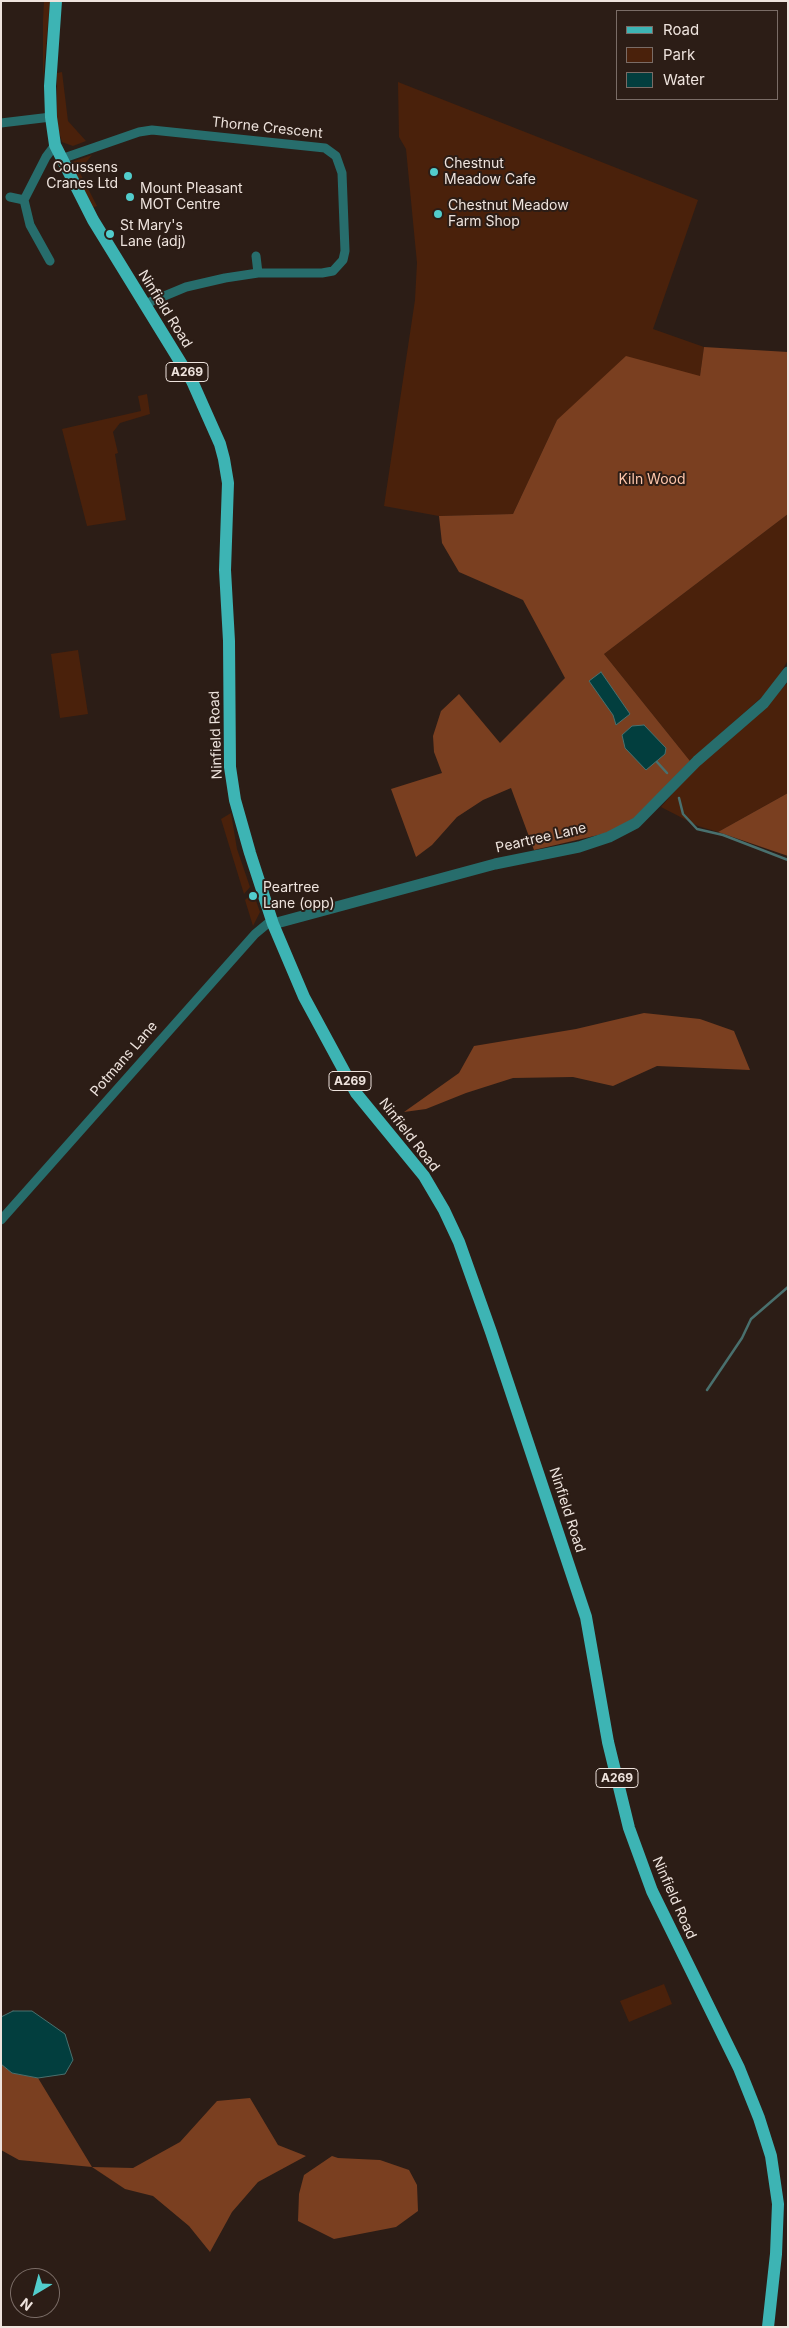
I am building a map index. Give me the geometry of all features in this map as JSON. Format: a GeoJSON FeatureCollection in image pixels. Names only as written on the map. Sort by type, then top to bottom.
{"type":"FeatureCollection","features":[{"type":"Feature","properties":{"kind":"main road","name":"Ninfield Road"},"geometry":{"type":"LineString","coordinates":[[56,1],[50,86],[51,116],[55,145],[93,220],[192,381],[222,452],[228,483],[225,579],[229,641],[230,767],[235,800],[247,844],[273,924],[304,997],[356,1093],[424,1176],[447,1217],[491,1332],[586,1617],[610,1750],[634,1841],[652,1890],[739,2068],[759,2118],[771,2156],[778,2204],[776,2254],[768,2327]]}},
{"type":"Feature","properties":{"kind":"street"},"geometry":{"type":"LineString","coordinates":[[1,123],[51,116]]}},
{"type":"Feature","properties":{"kind":"street","name":"Thorne Crescent"},"geometry":{"type":"LineString","coordinates":[[61,159],[139,132],[152,130],[325,148],[332,151],[336,156],[342,173],[345,251],[343,260],[333,271],[322,273],[258,273],[225,278],[186,287],[150,302]]}},
{"type":"Feature","properties":{"kind":"street"},"geometry":{"type":"LineString","coordinates":[[50,261],[30,226],[24,200],[46,156],[55,145]]}},
{"type":"Feature","properties":{"kind":"street"},"geometry":{"type":"LineString","coordinates":[[10,197],[24,200]]}},
{"type":"Feature","properties":{"kind":"street"},"geometry":{"type":"LineString","coordinates":[[256,256],[258,273]]}},
{"type":"Feature","properties":{"kind":"street","name":"Peartree Lane"},"geometry":{"type":"LineString","coordinates":[[273,924],[495,864],[579,847],[609,837],[636,822],[697,761],[764,703],[788,672]]}},
{"type":"Feature","properties":{"kind":"street","name":"Potmans Lane"},"geometry":{"type":"LineString","coordinates":[[1,1220],[255,934],[267,924],[273,924]]}},
{"type":"Feature","properties":{"kind":"green space"},"geometry":{"type":"Polygon","coordinates":[[[44,1],[50,1],[43,79],[43,20],[44,1]]]}},
{"type":"Feature","properties":{"kind":"green space"},"geometry":{"type":"Polygon","coordinates":[[[62,72],[68,121],[86,141],[73,146],[62,142],[57,125],[57,73],[62,72]]]}},
{"type":"Feature","properties":{"kind":"green space"},"geometry":{"type":"Polygon","coordinates":[[[398,82],[698,200],[653,329],[704,347],[700,376],[557,420],[513,514],[439,516],[384,506],[415,300],[417,263],[406,149],[399,137],[398,82]]]}},
{"type":"Feature","properties":{"kind":"green space"},"geometry":{"type":"Polygon","coordinates":[[[92,155],[79,171],[97,206],[92,208],[70,166],[74,161],[92,155]]]}},
{"type":"Feature","properties":{"kind":"green space","name":"Kiln Wood"},"geometry":{"type":"Polygon","coordinates":[[[704,347],[788,352],[788,514],[604,654],[690,761],[637,817],[607,833],[534,850],[511,788],[483,800],[457,817],[432,845],[416,857],[391,789],[442,773],[434,752],[433,736],[441,711],[459,694],[500,743],[565,678],[523,600],[459,572],[442,543],[439,516],[513,514],[557,420],[626,356],[700,376],[704,347]]]}},
{"type":"Feature","properties":{"kind":"green space"},"geometry":{"type":"Polygon","coordinates":[[[147,394],[150,414],[120,423],[113,432],[118,453],[115,454],[126,520],[87,526],[62,429],[141,411],[138,396],[147,394]]]}},
{"type":"Feature","properties":{"kind":"green space"},"geometry":{"type":"Polygon","coordinates":[[[788,514],[788,660],[772,688],[690,761],[604,654],[788,514]]]}},
{"type":"Feature","properties":{"kind":"green space"},"geometry":{"type":"Polygon","coordinates":[[[78,650],[88,714],[60,718],[51,654],[78,650]]]}},
{"type":"Feature","properties":{"kind":"green space"},"geometry":{"type":"Polygon","coordinates":[[[788,682],[788,793],[718,832],[698,826],[661,807],[690,773],[763,710],[788,682]]]}},
{"type":"Feature","properties":{"kind":"green space"},"geometry":{"type":"Polygon","coordinates":[[[788,793],[788,856],[718,832],[788,793]]]}},
{"type":"Feature","properties":{"kind":"green space"},"geometry":{"type":"Polygon","coordinates":[[[231,813],[237,849],[250,887],[244,894],[221,819],[231,813]]]}},
{"type":"Feature","properties":{"kind":"green space"},"geometry":{"type":"Polygon","coordinates":[[[253,892],[260,912],[253,926],[245,900],[253,892]]]}},
{"type":"Feature","properties":{"kind":"green space"},"geometry":{"type":"Polygon","coordinates":[[[644,1013],[700,1019],[734,1031],[750,1070],[657,1066],[613,1086],[573,1077],[513,1078],[466,1093],[426,1109],[404,1112],[459,1073],[474,1046],[576,1029],[644,1013]]]}},
{"type":"Feature","properties":{"kind":"green space"},"geometry":{"type":"Polygon","coordinates":[[[664,1984],[672,2004],[629,2022],[620,2001],[664,1984]]]}},
{"type":"Feature","properties":{"kind":"green space"},"geometry":{"type":"Polygon","coordinates":[[[1,2064],[12,2073],[38,2078],[92,2167],[19,2160],[1,2150],[1,2064]]]}},
{"type":"Feature","properties":{"kind":"green space"},"geometry":{"type":"Polygon","coordinates":[[[250,2098],[278,2145],[306,2156],[258,2182],[232,2212],[210,2252],[189,2226],[153,2196],[125,2189],[92,2167],[133,2168],[180,2142],[217,2101],[250,2098]]]}},
{"type":"Feature","properties":{"kind":"green space"},"geometry":{"type":"Polygon","coordinates":[[[332,2156],[380,2160],[409,2170],[417,2185],[418,2211],[396,2227],[334,2239],[298,2221],[299,2194],[304,2175],[332,2156]]]}},
{"type":"Feature","properties":{"kind":"water"},"geometry":{"type":"Polygon","coordinates":[[[601,672],[630,714],[616,725],[613,715],[589,681],[601,672]]]}},
{"type":"Feature","properties":{"kind":"water"},"geometry":{"type":"Polygon","coordinates":[[[644,725],[666,748],[665,754],[646,770],[625,748],[622,735],[632,726],[644,725]]]}},
{"type":"Feature","properties":{"kind":"water"},"geometry":{"type":"Polygon","coordinates":[[[13,2011],[32,2011],[65,2034],[73,2060],[65,2074],[38,2078],[12,2073],[1,2064],[1,2017],[13,2011]]]}},
{"type":"Feature","properties":{"kind":"waterway"},"geometry":{"type":"LineString","coordinates":[[657,762],[667,773]]}},
{"type":"Feature","properties":{"kind":"waterway"},"geometry":{"type":"LineString","coordinates":[[679,798],[683,814],[697,829],[723,835],[788,860]]}},
{"type":"Feature","properties":{"kind":"waterway"},"geometry":{"type":"LineString","coordinates":[[707,1390],[742,1338],[751,1319],[788,1287]]}},
{"type":"Feature","properties":{"kind":"place","name":"Chestnut Meadow Cafe"},"geometry":{"type":"Point","coordinates":[434,172]}},
{"type":"Feature","properties":{"kind":"place","name":"Coussens Cranes Ltd"},"geometry":{"type":"Point","coordinates":[128,176]}},
{"type":"Feature","properties":{"kind":"place","name":"Mount Pleasant MOT Centre"},"geometry":{"type":"Point","coordinates":[130,197]}},
{"type":"Feature","properties":{"kind":"place","name":"Chestnut Meadow Farm Shop"},"geometry":{"type":"Point","coordinates":[438,214]}},
{"type":"Feature","properties":{"kind":"place","name":"St Mary's Lane (adj)"},"geometry":{"type":"Point","coordinates":[110,234]}},
{"type":"Feature","properties":{"kind":"place","name":"Peartree Lane (opp)"},"geometry":{"type":"Point","coordinates":[253,896]}}]}
